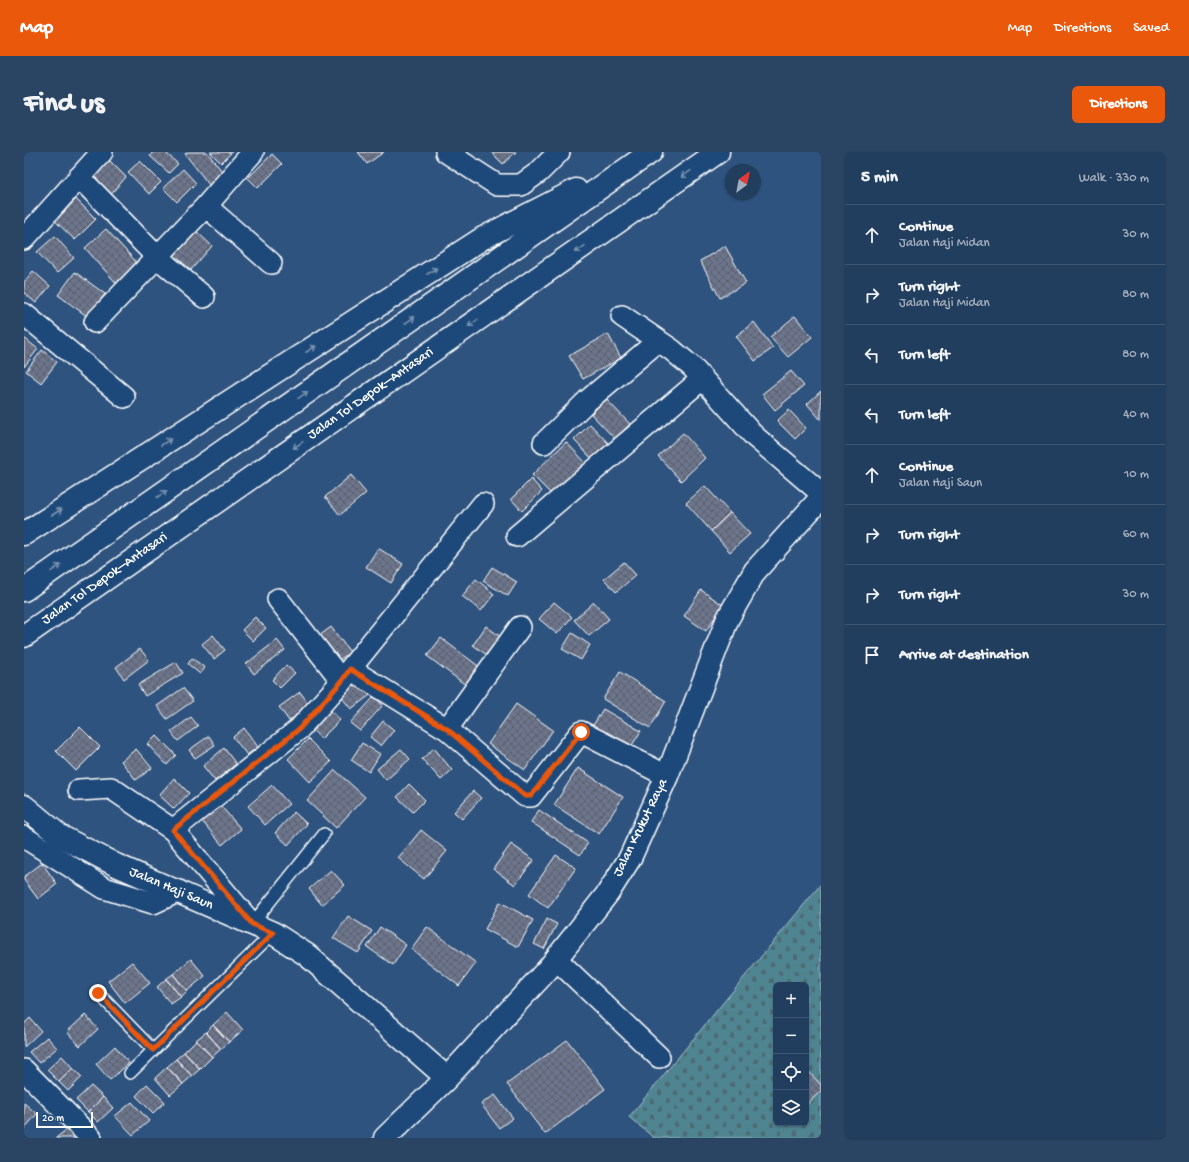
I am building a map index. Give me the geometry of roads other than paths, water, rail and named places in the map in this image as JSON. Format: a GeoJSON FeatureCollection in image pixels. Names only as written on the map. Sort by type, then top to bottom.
{"type":"FeatureCollection","features":[{"type":"Feature","properties":{"kind":"main road"},"geometry":{"type":"LineString","coordinates":[[24,534],[483,238],[650,152]]}},
{"type":"Feature","properties":{"kind":"main road"},"geometry":{"type":"LineString","coordinates":[[24,590],[650,152]]}},
{"type":"Feature","properties":{"kind":"main road","name":"Jalan Tol Depok–Antasari"},"geometry":{"type":"LineString","coordinates":[[24,636],[718,152]]}},
{"type":"Feature","properties":{"kind":"main road","name":"Jalan Krukut Raya"},"geometry":{"type":"LineString","coordinates":[[385,1138],[447,1078],[556,959],[608,893],[630,858],[667,776],[728,618],[755,571],[821,498]]}},
{"type":"Feature","properties":{"kind":"main road","name":"Jalan Haji Saun"},"geometry":{"type":"LineString","coordinates":[[24,806],[60,836],[116,865],[273,933],[307,955],[447,1078]]}},
{"type":"Feature","properties":{"kind":"street"},"geometry":{"type":"LineString","coordinates":[[24,239],[102,152]]}},
{"type":"Feature","properties":{"kind":"street"},"geometry":{"type":"LineString","coordinates":[[95,322],[206,206],[253,152]]}},
{"type":"Feature","properties":{"kind":"street"},"geometry":{"type":"LineString","coordinates":[[446,152],[497,185],[521,185],[539,172],[559,152]]}},
{"type":"Feature","properties":{"kind":"street"},"geometry":{"type":"LineString","coordinates":[[79,177],[157,257],[204,297]]}},
{"type":"Feature","properties":{"kind":"street"},"geometry":{"type":"LineString","coordinates":[[206,206],[271,263]]}},
{"type":"Feature","properties":{"kind":"street"},"geometry":{"type":"LineString","coordinates":[[24,314],[124,398]]}},
{"type":"Feature","properties":{"kind":"street"},"geometry":{"type":"LineString","coordinates":[[622,316],[692,367],[754,436],[821,493]]}},
{"type":"Feature","properties":{"kind":"street"},"geometry":{"type":"LineString","coordinates":[[544,443],[587,401],[658,341]]}},
{"type":"Feature","properties":{"kind":"street"},"geometry":{"type":"LineString","coordinates":[[517,536],[702,379]]}},
{"type":"Feature","properties":{"kind":"street"},"geometry":{"type":"LineString","coordinates":[[173,830],[299,729],[346,675],[483,504]]}},
{"type":"Feature","properties":{"kind":"street"},"geometry":{"type":"LineString","coordinates":[[278,599],[346,675],[447,729],[525,796],[531,796],[581,732],[667,776]]}},
{"type":"Feature","properties":{"kind":"street"},"geometry":{"type":"LineString","coordinates":[[447,729],[520,627]]}},
{"type":"Feature","properties":{"kind":"street"},"geometry":{"type":"LineString","coordinates":[[80,790],[110,788],[173,830],[252,924]]}},
{"type":"Feature","properties":{"kind":"street"},"geometry":{"type":"LineString","coordinates":[[24,837],[104,888],[153,903],[179,891]]}},
{"type":"Feature","properties":{"kind":"street"},"geometry":{"type":"LineString","coordinates":[[556,959],[659,1057]]}},
{"type":"Feature","properties":{"kind":"street"},"geometry":{"type":"LineString","coordinates":[[24,1070],[91,1138]]}},
{"type":"Feature","properties":{"kind":"lane"},"geometry":{"type":"LineString","coordinates":[[252,924],[324,834]]}},
{"type":"Feature","properties":{"kind":"lane"},"geometry":{"type":"LineString","coordinates":[[130,1073],[273,933]]}},
{"type":"Feature","properties":{"kind":"lane"},"geometry":{"type":"LineString","coordinates":[[98,993],[153,1050]]}}]}
